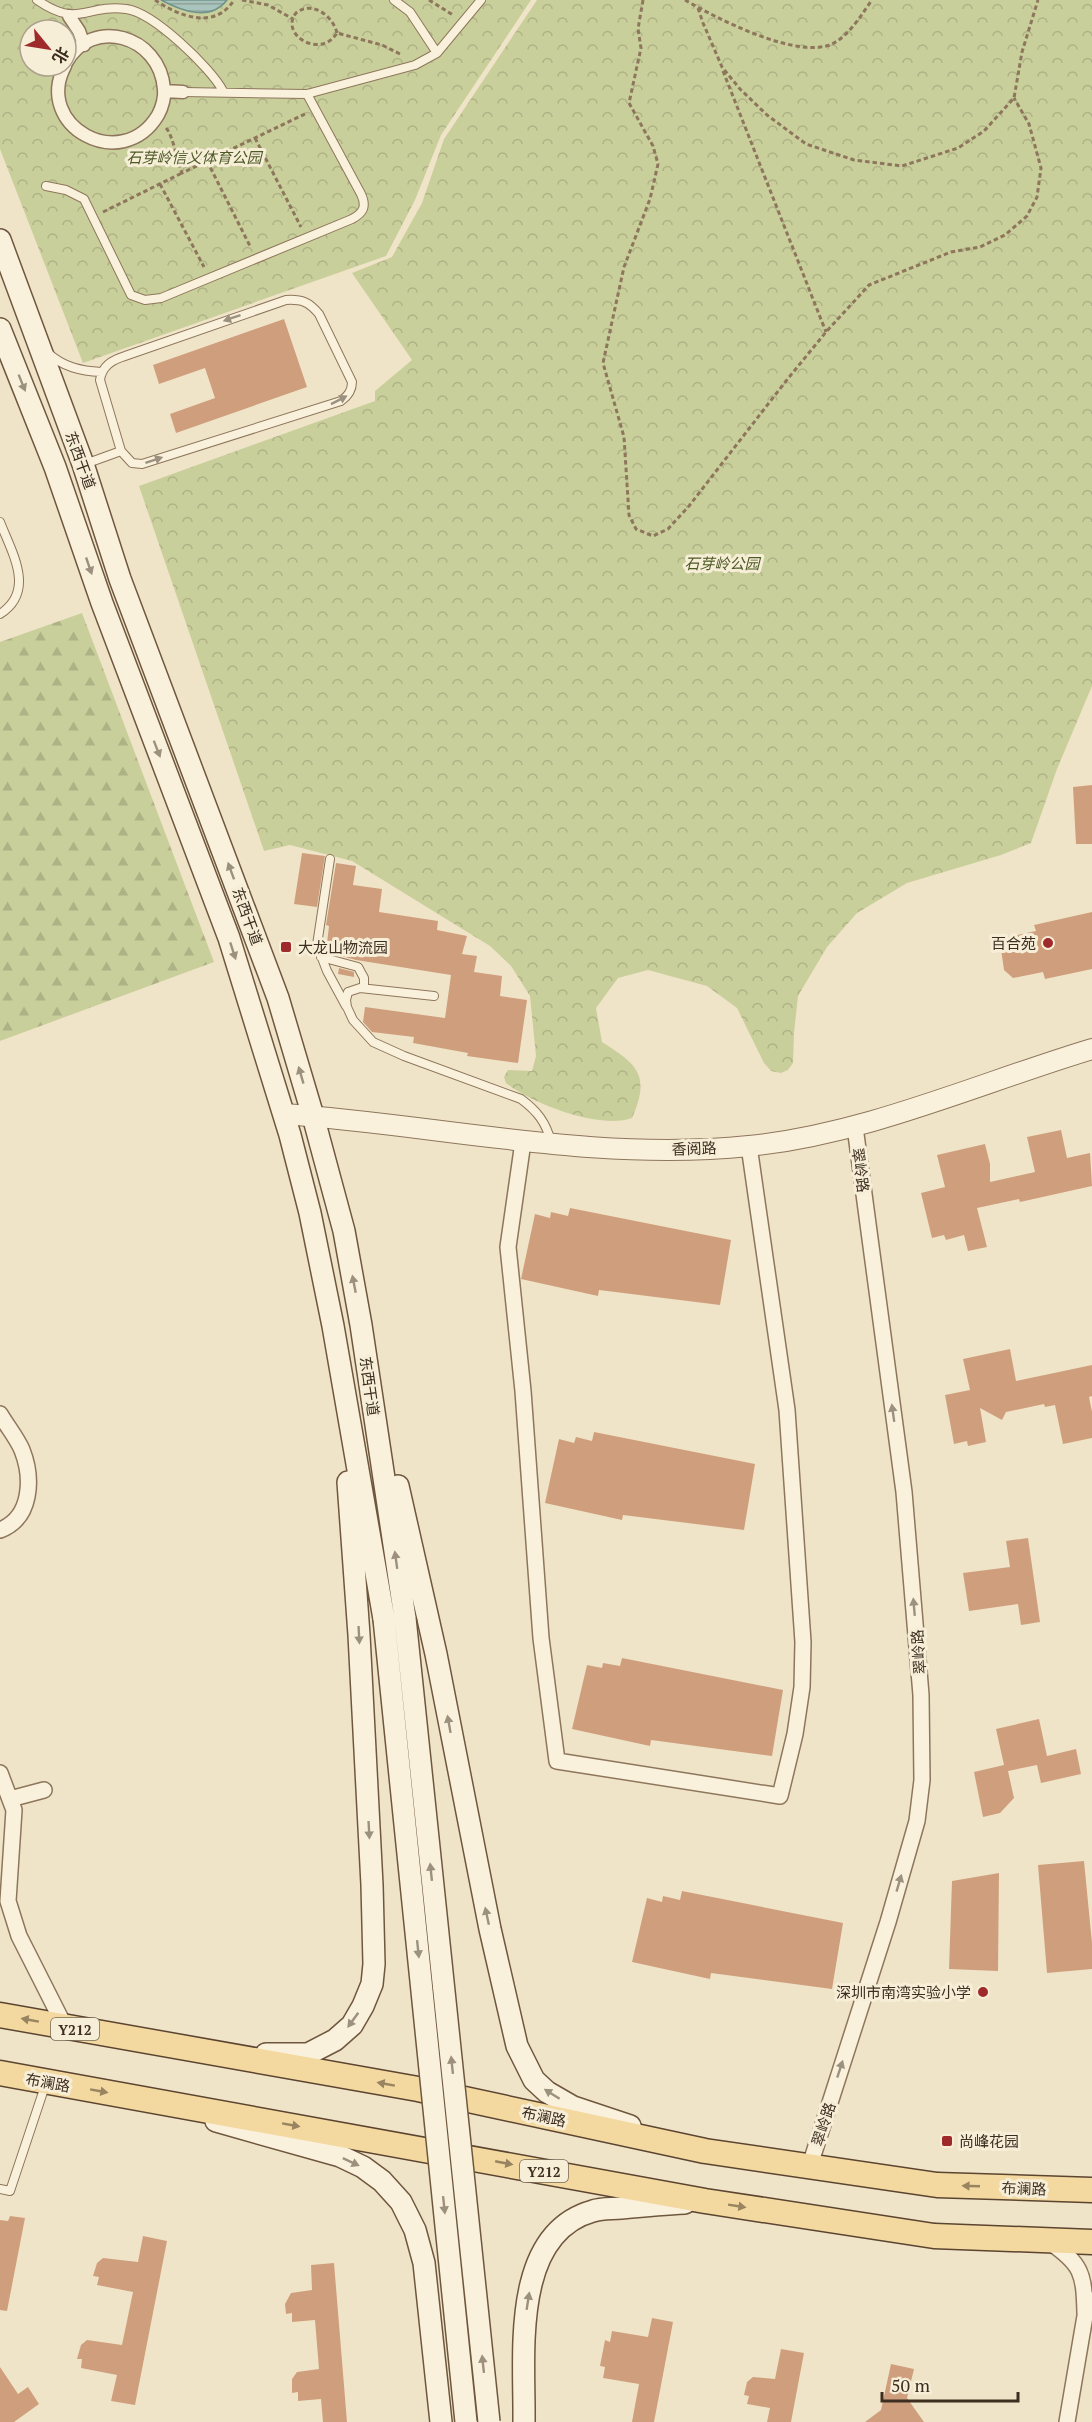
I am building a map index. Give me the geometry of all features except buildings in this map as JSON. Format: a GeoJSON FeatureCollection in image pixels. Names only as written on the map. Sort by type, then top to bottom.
{"type":"FeatureCollection","features":[{"type":"Feature","properties":{"kind":"main road","name":"东西干道"},"geometry":{"type":"LineString","coordinates":[[0,240],[83,464],[120,579],[278,998],[313,1116],[344,1231],[361,1325],[394,1618]]}},
{"type":"Feature","properties":{"kind":"main road","name":"东西干道"},"geometry":{"type":"LineString","coordinates":[[0,329],[55,467],[106,614],[229,938],[284,1114],[310,1213],[394,1618]]}},
{"type":"Feature","properties":{"kind":"main road"},"geometry":{"type":"LineString","coordinates":[[361,1325],[436,1654],[489,1929],[517,2046],[534,2080],[547,2092],[573,2107],[705,2151]]}},
{"type":"Feature","properties":{"kind":"main road"},"geometry":{"type":"LineString","coordinates":[[149,2042],[278,2055],[308,2054],[335,2040],[352,2025],[372,1984],[374,1964],[372,1885],[359,1635],[333,1326]]}},
{"type":"Feature","properties":{"kind":"main road"},"geometry":{"type":"LineString","coordinates":[[394,1618],[466,2422]]}},
{"type":"Feature","properties":{"kind":"main road"},"geometry":{"type":"LineString","coordinates":[[394,1618],[489,2422]]}},
{"type":"Feature","properties":{"kind":"main road","name":"布澜路"},"geometry":{"type":"LineString","coordinates":[[0,2015],[418,2089],[705,2151],[938,2185],[1092,2190]]}},
{"type":"Feature","properties":{"kind":"main road","name":"布澜路"},"geometry":{"type":"LineString","coordinates":[[0,2073],[705,2201],[934,2236],[1092,2242]]}},
{"type":"Feature","properties":{"kind":"main road"},"geometry":{"type":"LineString","coordinates":[[134,2097],[340,2156],[363,2167],[382,2181],[401,2202],[411,2221],[424,2263],[441,2422]]}},
{"type":"Feature","properties":{"kind":"main road"},"geometry":{"type":"LineString","coordinates":[[524,2422],[526,2306],[534,2272],[544,2248],[564,2225],[594,2210],[705,2201]]}},
{"type":"Feature","properties":{"kind":"street"},"geometry":{"type":"LineString","coordinates":[[69,16],[79,31],[84,45]]}},
{"type":"Feature","properties":{"kind":"street"},"geometry":{"type":"LineString","coordinates":[[60,78],[58,90],[61,107],[69,122],[82,135],[98,142],[116,143],[134,138],[149,128],[160,113],[164,77],[157,61],[146,49],[131,40],[114,37],[97,39],[78,50]]}},
{"type":"Feature","properties":{"kind":"street"},"geometry":{"type":"LineString","coordinates":[[164,91],[183,92]]}},
{"type":"Feature","properties":{"kind":"street","name":"香阅路"},"geometry":{"type":"LineString","coordinates":[[284,1114],[523,1142],[621,1149],[689,1150],[749,1146],[855,1127],[1092,1049]]}},
{"type":"Feature","properties":{"kind":"street","name":"翠岭路"},"geometry":{"type":"LineString","coordinates":[[810,2165],[917,1821],[922,1780],[921,1695],[904,1492],[855,1127]]}},
{"type":"Feature","properties":{"kind":"street"},"geometry":{"type":"LineString","coordinates":[[523,1142],[508,1247],[523,1391],[541,1638],[556,1761],[780,1796],[795,1734],[802,1687],[803,1642],[787,1410],[749,1146]]}},
{"type":"Feature","properties":{"kind":"street"},"geometry":{"type":"LineString","coordinates":[[0,1414],[21,1449],[26,1464],[28,1494],[23,1511],[9,1527],[0,1530]]}},
{"type":"Feature","properties":{"kind":"street"},"geometry":{"type":"LineString","coordinates":[[0,1773],[14,1810],[8,1901],[19,1936],[64,2027]]}},
{"type":"Feature","properties":{"kind":"street"},"geometry":{"type":"LineString","coordinates":[[10,1799],[44,1790]]}},
{"type":"Feature","properties":{"kind":"street"},"geometry":{"type":"LineString","coordinates":[[1047,2240],[1067,2254],[1080,2270],[1084,2286],[1084,2316],[1066,2422]]}},
{"type":"Feature","properties":{"kind":"street"},"geometry":{"type":"LineString","coordinates":[[1084,2316],[1092,2300]]}},
{"type":"Feature","properties":{"kind":"lane"},"geometry":{"type":"LineString","coordinates":[[37,0],[58,14],[69,16],[124,9],[148,18],[211,72],[223,92]]}},
{"type":"Feature","properties":{"kind":"lane"},"geometry":{"type":"LineString","coordinates":[[394,0],[410,12],[437,52]]}},
{"type":"Feature","properties":{"kind":"lane"},"geometry":{"type":"LineString","coordinates":[[183,92],[307,94],[415,65],[437,52],[481,0]]}},
{"type":"Feature","properties":{"kind":"lane"},"geometry":{"type":"LineString","coordinates":[[46,186],[78,195],[84,199],[131,295],[152,301],[359,215],[364,206],[361,194],[307,94]]}},
{"type":"Feature","properties":{"kind":"lane"},"geometry":{"type":"LineString","coordinates":[[286,300],[302,300],[319,314],[352,382],[352,389],[348,396],[340,401],[142,464],[132,463],[121,451],[100,380],[101,372],[116,359],[286,300]]}},
{"type":"Feature","properties":{"kind":"lane"},"geometry":{"type":"LineString","coordinates":[[38,345],[64,365],[79,370],[101,372]]}},
{"type":"Feature","properties":{"kind":"lane"},"geometry":{"type":"LineString","coordinates":[[83,464],[121,451]]}},
{"type":"Feature","properties":{"kind":"lane"},"geometry":{"type":"LineString","coordinates":[[0,522],[18,570],[20,583],[18,596],[11,606],[0,614]]}},
{"type":"Feature","properties":{"kind":"lane"},"geometry":{"type":"LineString","coordinates":[[330,859],[317,945],[353,1020],[373,1041],[404,1056],[521,1099],[534,1108],[544,1120],[551,1144]]}},
{"type":"Feature","properties":{"kind":"lane"},"geometry":{"type":"LineString","coordinates":[[321,957],[358,967],[364,978],[364,988]]}},
{"type":"Feature","properties":{"kind":"lane"},"geometry":{"type":"LineString","coordinates":[[347,1007],[348,992],[354,988],[434,996]]}},
{"type":"Feature","properties":{"kind":"lane"},"geometry":{"type":"LineString","coordinates":[[0,2189],[10,2191],[47,2082]]}},
{"type":"Feature","properties":{"kind":"path"},"geometry":{"type":"LineString","coordinates":[[155,0],[178,13],[208,19],[221,14],[234,0]]}},
{"type":"Feature","properties":{"kind":"path"},"geometry":{"type":"LineString","coordinates":[[242,0],[268,5],[293,19]]}},
{"type":"Feature","properties":{"kind":"path"},"geometry":{"type":"LineString","coordinates":[[429,0],[464,21]]}},
{"type":"Feature","properties":{"kind":"path"},"geometry":{"type":"LineString","coordinates":[[643,0],[638,29],[641,48],[629,103],[653,146],[658,164],[647,207],[624,267],[603,363],[624,437],[629,515],[636,529],[653,536],[668,529],[689,506],[826,332],[869,285],[951,252],[980,247],[1005,235],[1027,216],[1037,197],[1041,168],[1029,124],[1014,98]]}},
{"type":"Feature","properties":{"kind":"path"},"geometry":{"type":"LineString","coordinates":[[685,0],[745,30],[804,47],[830,45],[845,35],[872,0]]}},
{"type":"Feature","properties":{"kind":"path"},"geometry":{"type":"LineString","coordinates":[[722,67],[767,116],[806,144],[854,160],[902,166],[958,148],[984,131],[1014,98],[1022,52],[1038,0]]}},
{"type":"Feature","properties":{"kind":"path"},"geometry":{"type":"LineString","coordinates":[[305,7],[320,8],[330,16],[337,33],[326,44],[316,45],[305,42],[297,36],[293,28],[293,19],[297,12],[305,7]]}},
{"type":"Feature","properties":{"kind":"path"},"geometry":{"type":"LineString","coordinates":[[698,8],[826,332]]}},
{"type":"Feature","properties":{"kind":"path"},"geometry":{"type":"LineString","coordinates":[[337,33],[382,45],[415,65]]}},
{"type":"Feature","properties":{"kind":"path"},"geometry":{"type":"LineString","coordinates":[[93,217],[315,109]]}},
{"type":"Feature","properties":{"kind":"path"},"geometry":{"type":"LineString","coordinates":[[154,121],[169,131],[182,173]]}},
{"type":"Feature","properties":{"kind":"path"},"geometry":{"type":"LineString","coordinates":[[255,138],[306,238]]}},
{"type":"Feature","properties":{"kind":"path"},"geometry":{"type":"LineString","coordinates":[[207,161],[256,259]]}},
{"type":"Feature","properties":{"kind":"path"},"geometry":{"type":"LineString","coordinates":[[160,184],[209,278]]}},
{"type":"Feature","properties":{"kind":"green space","name":"石芽岭信义体育公园"},"geometry":{"type":"Polygon","coordinates":[[[0,0],[531,0],[441,135],[415,200],[386,256],[83,363],[0,149],[0,0]]]}},
{"type":"Feature","properties":{"kind":"green space","name":"石芽岭公园"},"geometry":{"type":"Polygon","coordinates":[[[537,0],[1092,0],[1092,686],[1057,769],[1031,843],[1001,855],[907,883],[857,913],[827,947],[798,996],[793,1063],[788,1070],[781,1073],[771,1071],[764,1063],[737,1008],[707,986],[648,970],[618,978],[596,1008],[602,1042],[632,1064],[640,1081],[638,1103],[632,1118],[619,1121],[603,1121],[567,1113],[532,1099],[506,1083],[504,1077],[508,1070],[532,1071],[536,1056],[530,996],[511,966],[490,946],[352,861],[290,845],[264,851],[139,486],[375,401],[375,391],[412,360],[352,273],[392,257],[422,203],[444,139],[537,0]]]}},
{"type":"Feature","properties":{"kind":"green space"},"geometry":{"type":"Polygon","coordinates":[[[82,613],[214,962],[0,1041],[0,642],[82,613]]]}},
{"type":"Feature","properties":{"kind":"water"},"geometry":{"type":"Polygon","coordinates":[[[161,0],[227,0],[220,7],[204,13],[187,11],[161,0]]]}},
{"type":"Feature","properties":{"kind":"place","name":"百合苑"},"geometry":{"type":"Point","coordinates":[1048,943]}},
{"type":"Feature","properties":{"kind":"place","name":"大龙山物流园"},"geometry":{"type":"Point","coordinates":[286,947]}},
{"type":"Feature","properties":{"kind":"place","name":"深圳市南湾实验小学"},"geometry":{"type":"Point","coordinates":[983,1992]}},
{"type":"Feature","properties":{"kind":"place","name":"尚峰花园"},"geometry":{"type":"Point","coordinates":[947,2141]}}]}
